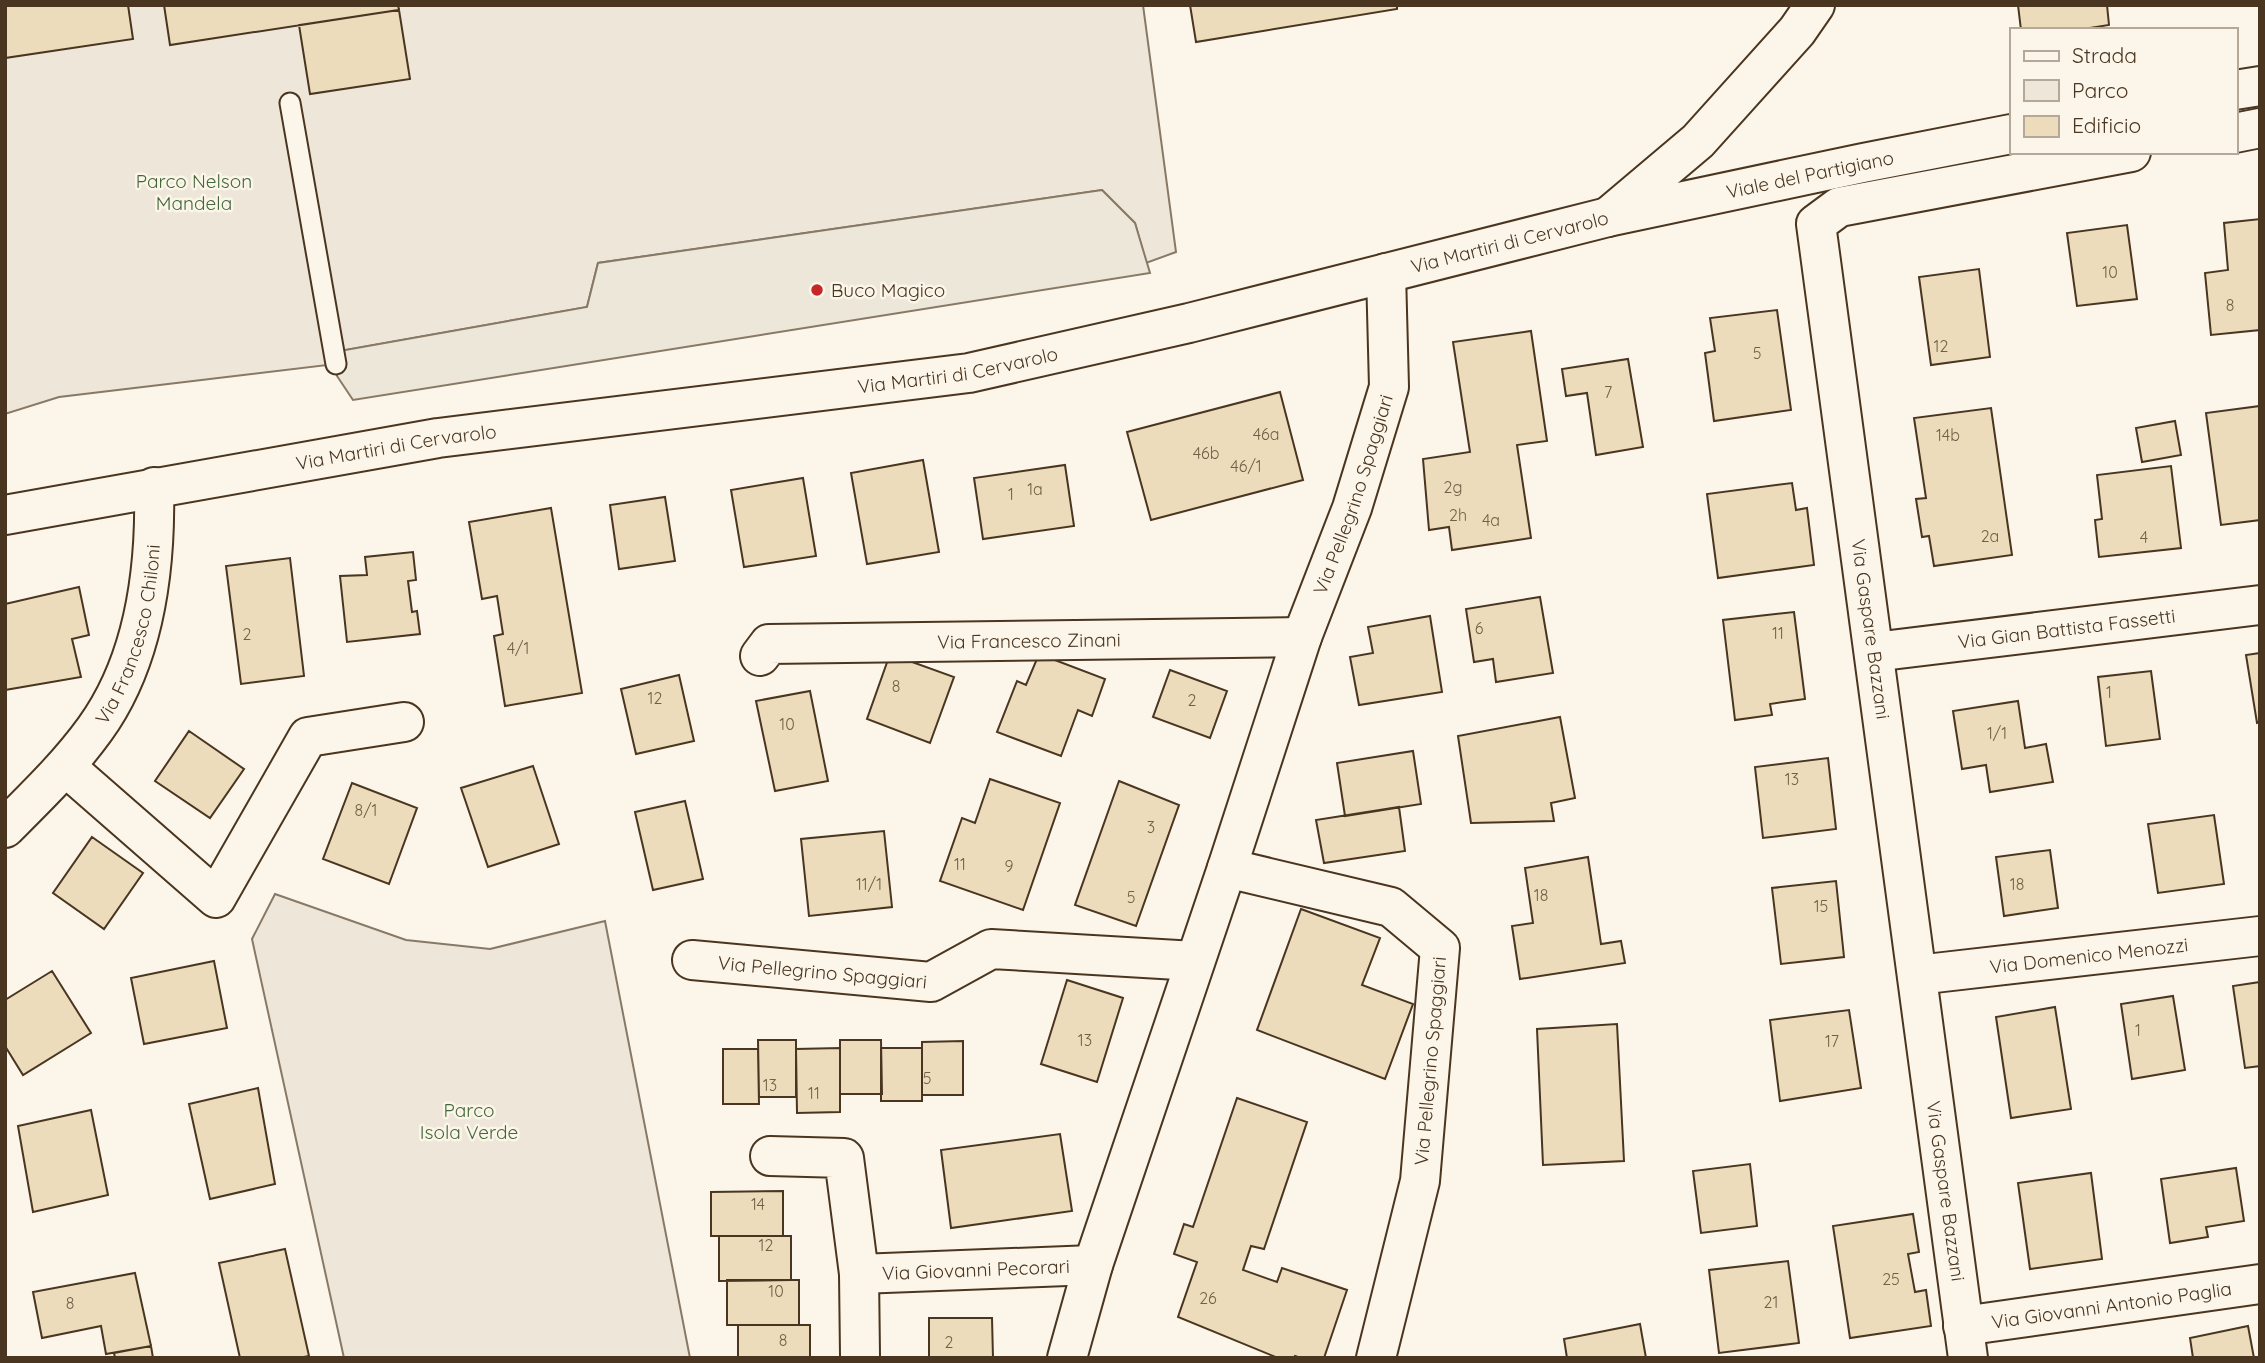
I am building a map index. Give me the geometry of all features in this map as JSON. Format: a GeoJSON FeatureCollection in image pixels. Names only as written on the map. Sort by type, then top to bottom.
{"type":"FeatureCollection","features":[{"type":"Feature","properties":{"kind":"street","name":"Via Martiri di Cervarolo"},"geometry":{"type":"LineString","coordinates":[[5,515],[438,438],[969,373],[1189,323],[1608,217],[1698,141],[1797,31],[1815,5]]}},
{"type":"Feature","properties":{"kind":"street"},"geometry":{"type":"LineString","coordinates":[[2237,90],[2260,86]]}},
{"type":"Feature","properties":{"kind":"street"},"geometry":{"type":"LineString","coordinates":[[2237,133],[2260,128]]}},
{"type":"Feature","properties":{"kind":"street","name":"Viale del Partigiano"},"geometry":{"type":"LineString","coordinates":[[1608,217],[2010,134]]}},
{"type":"Feature","properties":{"kind":"street","name":"Via Gaspare Bazzani"},"geometry":{"type":"LineString","coordinates":[[1966,1342],[1816,224],[1839,207],[2121,154]]}},
{"type":"Feature","properties":{"kind":"street","name":"Via Pellegrino Spaggiari"},"geometry":{"type":"LineString","coordinates":[[1067,1358],[1093,1265],[1302,637],[1352,508],[1389,387],[1386,273]]}},
{"type":"Feature","properties":{"kind":"street","name":"Via Francesco Chiloni"},"geometry":{"type":"LineString","coordinates":[[5,828],[66,767],[97,726],[124,678],[140,628],[152,573],[154,487]]}},
{"type":"Feature","properties":{"kind":"street","name":"Via Gian Battista Fassetti"},"geometry":{"type":"LineString","coordinates":[[1874,652],[2260,605]]}},
{"type":"Feature","properties":{"kind":"street","name":"Via Francesco Zinani"},"geometry":{"type":"LineString","coordinates":[[760,656],[769,644],[1302,637]]}},
{"type":"Feature","properties":{"kind":"street"},"geometry":{"type":"LineString","coordinates":[[66,767],[216,898],[308,737],[404,722]]}},
{"type":"Feature","properties":{"kind":"street","name":"Via Pellegrino Spaggiari"},"geometry":{"type":"LineString","coordinates":[[1227,869],[1391,907],[1440,948],[1420,1181],[1376,1358]]}},
{"type":"Feature","properties":{"kind":"street","name":"Via Domenico Menozzi"},"geometry":{"type":"LineString","coordinates":[[1917,975],[2260,936]]}},
{"type":"Feature","properties":{"kind":"street","name":"Via Pellegrino Spaggiari"},"geometry":{"type":"LineString","coordinates":[[692,961],[931,982],[991,948],[1195,961]]}},
{"type":"Feature","properties":{"kind":"street","name":"Via Giovanni Pecorari"},"geometry":{"type":"LineString","coordinates":[[770,1156],[844,1158],[859,1274],[860,1355]]}},
{"type":"Feature","properties":{"kind":"street","name":"Via Giovanni Pecorari"},"geometry":{"type":"LineString","coordinates":[[859,1274],[1093,1265]]}},
{"type":"Feature","properties":{"kind":"street","name":"Via Giovanni Antonio Paglia"},"geometry":{"type":"LineString","coordinates":[[1966,1342],[2260,1284]]}},
{"type":"Feature","properties":{"kind":"lane"},"geometry":{"type":"LineString","coordinates":[[290,103],[336,364]]}},
{"type":"Feature","properties":{"kind":"green space","name":"Parco Nelson Mandela"},"geometry":{"type":"Polygon","coordinates":[[[5,5],[1143,5],[1176,252],[1146,263],[1135,223],[1102,190],[598,263],[587,307],[334,352],[336,364],[59,397],[5,414],[5,5]]]}},
{"type":"Feature","properties":{"kind":"green space","name":"Parco Isola Verde"},"geometry":{"type":"Polygon","coordinates":[[[275,894],[406,940],[490,949],[605,921],[690,1358],[344,1358],[252,939],[275,894]]]}},
{"type":"Feature","properties":{"kind":"shaded area","name":"Buco Magico"},"geometry":{"type":"Polygon","coordinates":[[[1102,190],[1135,223],[1150,273],[353,400],[337,376],[334,352],[587,307],[598,263],[1102,190]]]}},
{"type":"Feature","properties":{"kind":"building"},"geometry":{"type":"Polygon","coordinates":[[[5,5],[128,5],[133,39],[5,58],[5,5]]]}},
{"type":"Feature","properties":{"kind":"building"},"geometry":{"type":"Polygon","coordinates":[[[164,5],[398,5],[399,10],[170,45],[164,5]]]}},
{"type":"Feature","properties":{"kind":"building"},"geometry":{"type":"Polygon","coordinates":[[[1190,5],[1397,5],[1397,9],[1196,42],[1190,5]]]}},
{"type":"Feature","properties":{"kind":"building"},"geometry":{"type":"Polygon","coordinates":[[[2018,5],[2107,5],[2109,25],[2090,28],[2021,28],[2018,5]]]}},
{"type":"Feature","properties":{"kind":"building"},"geometry":{"type":"Polygon","coordinates":[[[399,10],[410,79],[310,94],[299,25],[399,10]]]}},
{"type":"Feature","properties":{"kind":"building"},"geometry":{"type":"Polygon","coordinates":[[[2260,219],[2260,330],[2211,335],[2205,273],[2228,270],[2224,223],[2260,219]]]}},
{"type":"Feature","properties":{"kind":"building"},"geometry":{"type":"Polygon","coordinates":[[[2127,225],[2137,299],[2077,306],[2067,233],[2127,225]]]}},
{"type":"Feature","properties":{"kind":"building"},"geometry":{"type":"Polygon","coordinates":[[[1979,269],[1990,357],[1931,365],[1919,277],[1979,269]]]}},
{"type":"Feature","properties":{"kind":"building"},"geometry":{"type":"Polygon","coordinates":[[[1777,310],[1791,410],[1714,421],[1705,353],[1715,351],[1710,318],[1777,310]]]}},
{"type":"Feature","properties":{"kind":"building"},"geometry":{"type":"Polygon","coordinates":[[[1531,331],[1547,441],[1517,445],[1531,538],[1452,550],[1449,527],[1429,530],[1423,459],[1470,452],[1453,342],[1531,331]]]}},
{"type":"Feature","properties":{"kind":"building"},"geometry":{"type":"Polygon","coordinates":[[[1628,359],[1643,447],[1596,455],[1587,393],[1566,396],[1562,369],[1628,359]]]}},
{"type":"Feature","properties":{"kind":"building"},"geometry":{"type":"Polygon","coordinates":[[[1280,392],[1303,480],[1151,520],[1127,432],[1280,392]]]}},
{"type":"Feature","properties":{"kind":"building"},"geometry":{"type":"Polygon","coordinates":[[[2260,406],[2260,520],[2221,525],[2206,413],[2260,406]]]}},
{"type":"Feature","properties":{"kind":"building"},"geometry":{"type":"Polygon","coordinates":[[[1991,408],[2012,555],[1934,566],[1929,536],[1922,537],[1916,499],[1926,498],[1914,418],[1991,408]]]}},
{"type":"Feature","properties":{"kind":"building"},"geometry":{"type":"Polygon","coordinates":[[[2175,421],[2181,455],[2142,462],[2136,428],[2175,421]]]}},
{"type":"Feature","properties":{"kind":"building"},"geometry":{"type":"Polygon","coordinates":[[[923,460],[939,552],[867,564],[851,473],[923,460]]]}},
{"type":"Feature","properties":{"kind":"building"},"geometry":{"type":"Polygon","coordinates":[[[1065,465],[1074,526],[983,539],[974,478],[1065,465]]]}},
{"type":"Feature","properties":{"kind":"building"},"geometry":{"type":"Polygon","coordinates":[[[2171,466],[2181,548],[2099,557],[2095,520],[2102,519],[2097,475],[2171,466]]]}},
{"type":"Feature","properties":{"kind":"building"},"geometry":{"type":"Polygon","coordinates":[[[803,478],[816,556],[744,567],[731,490],[803,478]]]}},
{"type":"Feature","properties":{"kind":"building"},"geometry":{"type":"Polygon","coordinates":[[[1792,483],[1796,510],[1807,508],[1814,565],[1718,578],[1707,494],[1792,483]]]}},
{"type":"Feature","properties":{"kind":"building"},"geometry":{"type":"Polygon","coordinates":[[[665,497],[675,561],[619,569],[610,505],[665,497]]]}},
{"type":"Feature","properties":{"kind":"building"},"geometry":{"type":"Polygon","coordinates":[[[551,508],[582,693],[505,706],[494,636],[503,634],[497,596],[482,599],[469,522],[551,508]]]}},
{"type":"Feature","properties":{"kind":"building"},"geometry":{"type":"Polygon","coordinates":[[[413,552],[416,580],[408,581],[412,612],[417,611],[420,634],[347,642],[340,576],[367,575],[365,557],[413,552]]]}},
{"type":"Feature","properties":{"kind":"building"},"geometry":{"type":"Polygon","coordinates":[[[290,558],[304,676],[241,684],[226,566],[290,558]]]}},
{"type":"Feature","properties":{"kind":"building"},"geometry":{"type":"Polygon","coordinates":[[[79,587],[89,635],[72,639],[81,677],[5,690],[5,604],[79,587]]]}},
{"type":"Feature","properties":{"kind":"building"},"geometry":{"type":"Polygon","coordinates":[[[1540,597],[1553,673],[1496,682],[1493,659],[1474,662],[1466,609],[1540,597]]]}},
{"type":"Feature","properties":{"kind":"building"},"geometry":{"type":"Polygon","coordinates":[[[1794,612],[1805,699],[1770,704],[1772,715],[1735,720],[1723,620],[1794,612]]]}},
{"type":"Feature","properties":{"kind":"building"},"geometry":{"type":"Polygon","coordinates":[[[1430,616],[1442,692],[1359,705],[1350,657],[1373,653],[1368,627],[1430,616]]]}},
{"type":"Feature","properties":{"kind":"building"},"geometry":{"type":"Polygon","coordinates":[[[2260,653],[2260,722],[2257,723],[2246,655],[2260,653]]]}},
{"type":"Feature","properties":{"kind":"building"},"geometry":{"type":"Polygon","coordinates":[[[890,654],[954,677],[930,743],[867,719],[890,654]]]}},
{"type":"Feature","properties":{"kind":"building"},"geometry":{"type":"Polygon","coordinates":[[[1039,654],[1105,679],[1092,716],[1078,710],[1061,756],[997,732],[1017,681],[1026,685],[1039,654]]]}},
{"type":"Feature","properties":{"kind":"building"},"geometry":{"type":"Polygon","coordinates":[[[1170,670],[1227,691],[1210,738],[1153,717],[1170,670]]]}},
{"type":"Feature","properties":{"kind":"building"},"geometry":{"type":"Polygon","coordinates":[[[2151,671],[2160,739],[2106,746],[2098,677],[2151,671]]]}},
{"type":"Feature","properties":{"kind":"building"},"geometry":{"type":"Polygon","coordinates":[[[679,675],[694,741],[636,754],[621,689],[679,675]]]}},
{"type":"Feature","properties":{"kind":"building"},"geometry":{"type":"Polygon","coordinates":[[[810,691],[828,781],[775,791],[756,701],[810,691]]]}},
{"type":"Feature","properties":{"kind":"building"},"geometry":{"type":"Polygon","coordinates":[[[2018,701],[2025,748],[2046,744],[2053,782],[1990,792],[1986,765],[1962,769],[1953,711],[2018,701]]]}},
{"type":"Feature","properties":{"kind":"building"},"geometry":{"type":"Polygon","coordinates":[[[1560,717],[1575,798],[1551,803],[1554,821],[1471,823],[1458,736],[1560,717]]]}},
{"type":"Feature","properties":{"kind":"building"},"geometry":{"type":"Polygon","coordinates":[[[189,731],[244,769],[210,818],[155,781],[189,731]]]}},
{"type":"Feature","properties":{"kind":"building"},"geometry":{"type":"Polygon","coordinates":[[[1413,751],[1421,804],[1345,816],[1337,763],[1413,751]]]}},
{"type":"Feature","properties":{"kind":"building"},"geometry":{"type":"Polygon","coordinates":[[[1828,758],[1836,829],[1763,838],[1755,767],[1828,758]]]}},
{"type":"Feature","properties":{"kind":"building"},"geometry":{"type":"Polygon","coordinates":[[[533,766],[559,844],[488,867],[461,788],[533,766]]]}},
{"type":"Feature","properties":{"kind":"building"},"geometry":{"type":"Polygon","coordinates":[[[990,779],[1060,803],[1023,910],[940,881],[962,818],[975,823],[990,779]]]}},
{"type":"Feature","properties":{"kind":"building"},"geometry":{"type":"Polygon","coordinates":[[[1119,781],[1179,805],[1136,926],[1075,905],[1119,781]]]}},
{"type":"Feature","properties":{"kind":"building"},"geometry":{"type":"Polygon","coordinates":[[[352,783],[417,808],[389,884],[323,859],[352,783]]]}},
{"type":"Feature","properties":{"kind":"building"},"geometry":{"type":"Polygon","coordinates":[[[685,801],[703,879],[653,890],[635,812],[685,801]]]}},
{"type":"Feature","properties":{"kind":"building"},"geometry":{"type":"Polygon","coordinates":[[[1399,807],[1405,851],[1324,863],[1316,820],[1399,807]]]}},
{"type":"Feature","properties":{"kind":"building"},"geometry":{"type":"Polygon","coordinates":[[[2214,815],[2224,884],[2158,893],[2148,824],[2214,815]]]}},
{"type":"Feature","properties":{"kind":"building"},"geometry":{"type":"Polygon","coordinates":[[[884,831],[892,907],[809,916],[801,839],[884,831]]]}},
{"type":"Feature","properties":{"kind":"building"},"geometry":{"type":"Polygon","coordinates":[[[92,837],[143,873],[104,929],[53,893],[92,837]]]}},
{"type":"Feature","properties":{"kind":"building"},"geometry":{"type":"Polygon","coordinates":[[[2050,850],[2058,908],[2004,916],[1996,857],[2050,850]]]}},
{"type":"Feature","properties":{"kind":"building"},"geometry":{"type":"Polygon","coordinates":[[[1588,857],[1601,944],[1621,941],[1625,963],[1520,979],[1512,926],[1533,923],[1525,868],[1588,857]]]}},
{"type":"Feature","properties":{"kind":"building"},"geometry":{"type":"Polygon","coordinates":[[[1836,881],[1844,957],[1781,964],[1772,888],[1836,881]]]}},
{"type":"Feature","properties":{"kind":"building"},"geometry":{"type":"Polygon","coordinates":[[[1301,909],[1380,938],[1362,985],[1413,1004],[1385,1079],[1257,1030],[1301,909]]]}},
{"type":"Feature","properties":{"kind":"building"},"geometry":{"type":"Polygon","coordinates":[[[214,961],[227,1028],[144,1044],[131,978],[214,961]]]}},
{"type":"Feature","properties":{"kind":"building"},"geometry":{"type":"Polygon","coordinates":[[[52,971],[91,1033],[23,1075],[5,1046],[5,1000],[52,971]]]}},
{"type":"Feature","properties":{"kind":"building"},"geometry":{"type":"Polygon","coordinates":[[[1067,980],[1123,998],[1097,1082],[1041,1064],[1067,980]]]}},
{"type":"Feature","properties":{"kind":"building"},"geometry":{"type":"Polygon","coordinates":[[[2260,982],[2260,1066],[2245,1068],[2233,986],[2260,982]]]}},
{"type":"Feature","properties":{"kind":"building"},"geometry":{"type":"Polygon","coordinates":[[[2173,996],[2185,1070],[2132,1079],[2121,1004],[2173,996]]]}},
{"type":"Feature","properties":{"kind":"building"},"geometry":{"type":"Polygon","coordinates":[[[2055,1007],[2071,1109],[2011,1118],[1996,1017],[2055,1007]]]}},
{"type":"Feature","properties":{"kind":"building"},"geometry":{"type":"Polygon","coordinates":[[[1849,1010],[1861,1088],[1780,1101],[1770,1020],[1849,1010]]]}},
{"type":"Feature","properties":{"kind":"building"},"geometry":{"type":"Polygon","coordinates":[[[1617,1024],[1624,1161],[1543,1165],[1537,1029],[1617,1024]]]}},
{"type":"Feature","properties":{"kind":"building"},"geometry":{"type":"Polygon","coordinates":[[[758,1040],[796,1040],[796,1097],[759,1097],[758,1040]]]}},
{"type":"Feature","properties":{"kind":"building"},"geometry":{"type":"Polygon","coordinates":[[[840,1040],[881,1040],[882,1094],[840,1094],[840,1040]]]}},
{"type":"Feature","properties":{"kind":"building"},"geometry":{"type":"Polygon","coordinates":[[[963,1041],[963,1095],[922,1095],[922,1042],[963,1041]]]}},
{"type":"Feature","properties":{"kind":"building"},"geometry":{"type":"Polygon","coordinates":[[[840,1048],[840,1112],[797,1113],[796,1049],[840,1048]]]}},
{"type":"Feature","properties":{"kind":"building"},"geometry":{"type":"Polygon","coordinates":[[[881,1048],[922,1048],[922,1101],[881,1101],[881,1048]]]}},
{"type":"Feature","properties":{"kind":"building"},"geometry":{"type":"Polygon","coordinates":[[[723,1049],[758,1049],[759,1104],[723,1104],[723,1049]]]}},
{"type":"Feature","properties":{"kind":"building"},"geometry":{"type":"Polygon","coordinates":[[[258,1088],[275,1184],[210,1199],[189,1104],[258,1088]]]}},
{"type":"Feature","properties":{"kind":"building"},"geometry":{"type":"Polygon","coordinates":[[[1237,1098],[1307,1122],[1264,1249],[1251,1246],[1243,1270],[1277,1282],[1282,1268],[1347,1290],[1324,1358],[1278,1358],[1178,1317],[1197,1262],[1174,1254],[1184,1224],[1193,1227],[1237,1098]]]}},
{"type":"Feature","properties":{"kind":"building"},"geometry":{"type":"Polygon","coordinates":[[[91,1110],[108,1195],[33,1212],[18,1126],[91,1110]]]}},
{"type":"Feature","properties":{"kind":"building"},"geometry":{"type":"Polygon","coordinates":[[[1060,1134],[1072,1211],[951,1228],[941,1150],[1060,1134]]]}},
{"type":"Feature","properties":{"kind":"building"},"geometry":{"type":"Polygon","coordinates":[[[1750,1164],[1757,1226],[1701,1233],[1693,1171],[1750,1164]]]}},
{"type":"Feature","properties":{"kind":"building"},"geometry":{"type":"Polygon","coordinates":[[[2236,1168],[2244,1221],[2206,1227],[2208,1237],[2170,1243],[2161,1179],[2236,1168]]]}},
{"type":"Feature","properties":{"kind":"building"},"geometry":{"type":"Polygon","coordinates":[[[2091,1173],[2102,1259],[2030,1269],[2018,1183],[2091,1173]]]}},
{"type":"Feature","properties":{"kind":"building"},"geometry":{"type":"Polygon","coordinates":[[[783,1191],[783,1236],[711,1236],[711,1192],[783,1191]]]}},
{"type":"Feature","properties":{"kind":"building"},"geometry":{"type":"Polygon","coordinates":[[[1913,1214],[1919,1252],[1908,1254],[1915,1292],[1926,1290],[1931,1326],[1850,1338],[1833,1226],[1913,1214]]]}},
{"type":"Feature","properties":{"kind":"building"},"geometry":{"type":"Polygon","coordinates":[[[719,1236],[791,1236],[791,1280],[719,1281],[719,1236]]]}},
{"type":"Feature","properties":{"kind":"building"},"geometry":{"type":"Polygon","coordinates":[[[285,1249],[309,1356],[240,1358],[219,1263],[285,1249]]]}},
{"type":"Feature","properties":{"kind":"building"},"geometry":{"type":"Polygon","coordinates":[[[1788,1261],[1799,1343],[1719,1353],[1709,1270],[1788,1261]]]}},
{"type":"Feature","properties":{"kind":"building"},"geometry":{"type":"Polygon","coordinates":[[[135,1273],[151,1346],[106,1354],[101,1326],[42,1338],[33,1292],[135,1273]]]}},
{"type":"Feature","properties":{"kind":"building"},"geometry":{"type":"Polygon","coordinates":[[[727,1280],[799,1280],[799,1325],[727,1325],[727,1280]]]}},
{"type":"Feature","properties":{"kind":"building"},"geometry":{"type":"Polygon","coordinates":[[[929,1318],[992,1318],[993,1358],[929,1358],[929,1318]]]}},
{"type":"Feature","properties":{"kind":"building"},"geometry":{"type":"Polygon","coordinates":[[[1640,1324],[1646,1358],[1567,1358],[1564,1339],[1640,1324]]]}},
{"type":"Feature","properties":{"kind":"building"},"geometry":{"type":"Polygon","coordinates":[[[738,1325],[810,1325],[810,1358],[738,1358],[738,1325]]]}},
{"type":"Feature","properties":{"kind":"building"},"geometry":{"type":"Polygon","coordinates":[[[2248,1326],[2254,1358],[2193,1358],[2190,1338],[2248,1326]]]}},
{"type":"Feature","properties":{"kind":"building"},"geometry":{"type":"Polygon","coordinates":[[[151,1346],[153,1358],[115,1358],[114,1353],[151,1346]]]}},
{"type":"Feature","properties":{"kind":"place","name":"Buco Magico"},"geometry":{"type":"Point","coordinates":[817,290]}}]}
